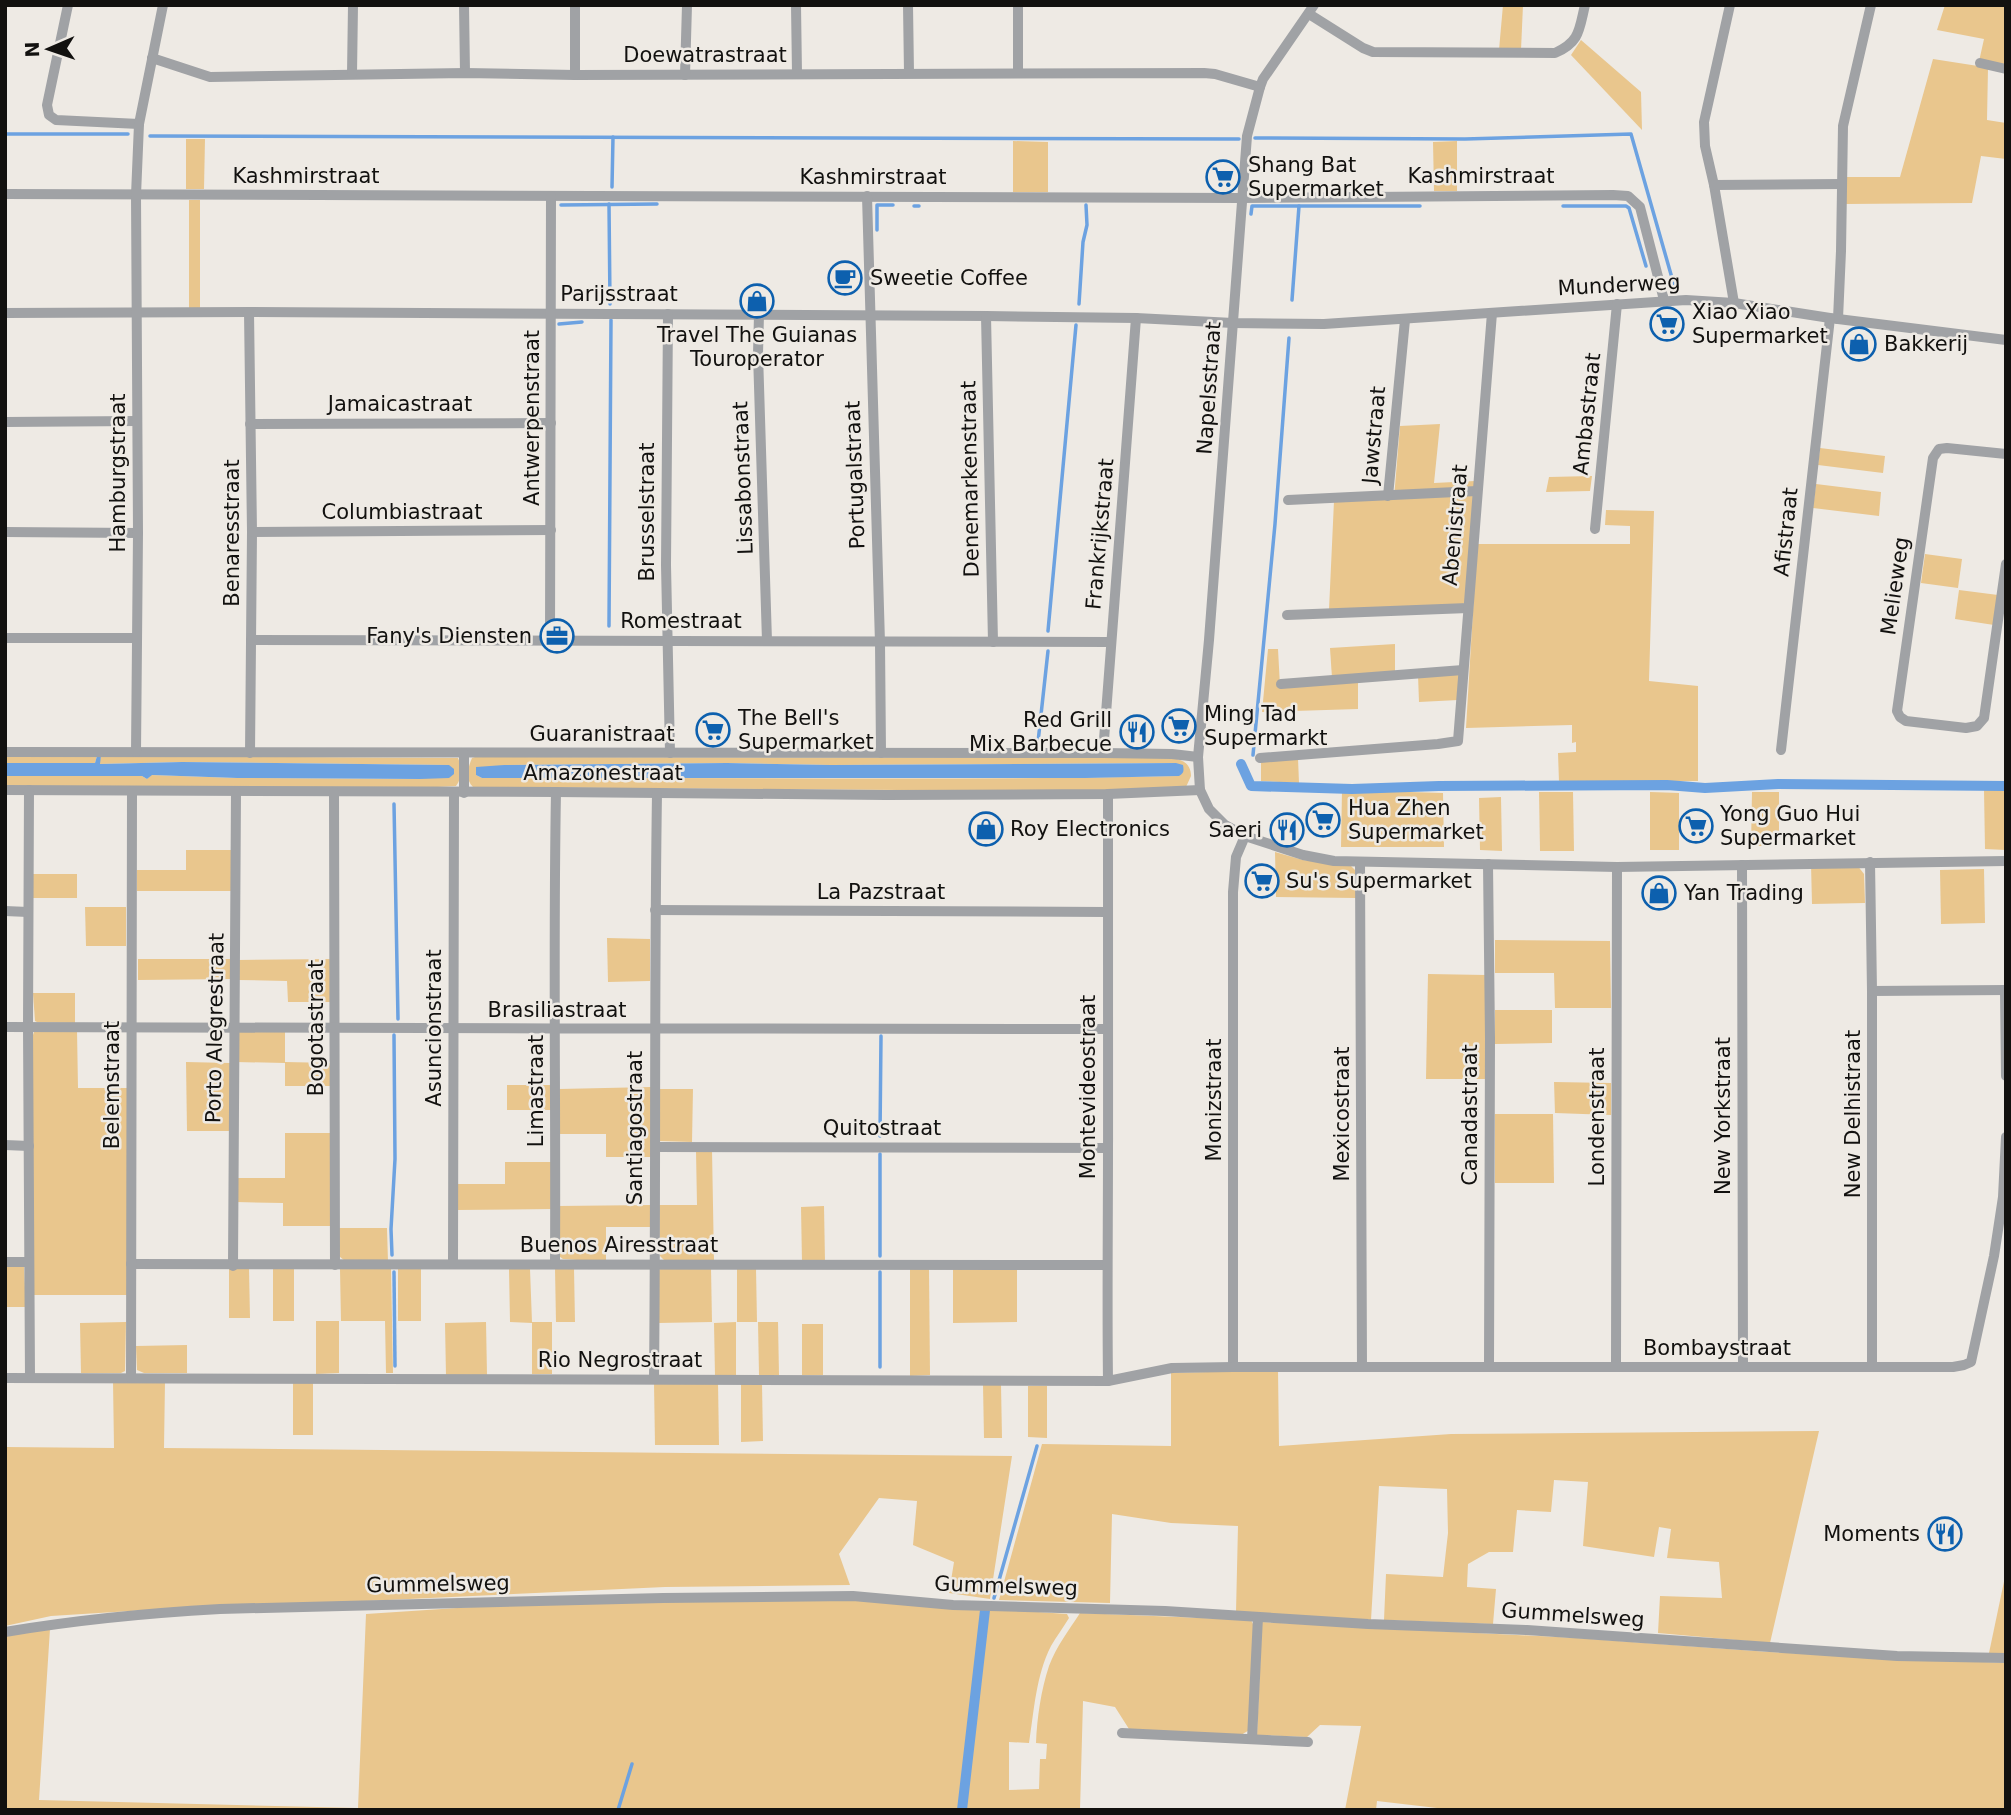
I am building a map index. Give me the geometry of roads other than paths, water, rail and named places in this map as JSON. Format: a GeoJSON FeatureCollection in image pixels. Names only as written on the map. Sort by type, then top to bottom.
{"type":"FeatureCollection","features":[{"type":"Feature","properties":{"kind":"street"},"geometry":{"type":"LineString","coordinates":[[68,5],[47,105],[49,115],[56,120],[139,124]]}},
{"type":"Feature","properties":{"kind":"street","name":"Hamburgstraat"},"geometry":{"type":"LineString","coordinates":[[136,752],[136,195],[139,124],[163,5]]}},
{"type":"Feature","properties":{"kind":"street"},"geometry":{"type":"LineString","coordinates":[[352,74],[353,5]]}},
{"type":"Feature","properties":{"kind":"street"},"geometry":{"type":"LineString","coordinates":[[464,5],[465,73]]}},
{"type":"Feature","properties":{"kind":"street"},"geometry":{"type":"LineString","coordinates":[[575,5],[575,75]]}},
{"type":"Feature","properties":{"kind":"street"},"geometry":{"type":"LineString","coordinates":[[685,75],[687,5]]}},
{"type":"Feature","properties":{"kind":"street"},"geometry":{"type":"LineString","coordinates":[[796,5],[797,74]]}},
{"type":"Feature","properties":{"kind":"street"},"geometry":{"type":"LineString","coordinates":[[908,5],[909,73]]}},
{"type":"Feature","properties":{"kind":"street"},"geometry":{"type":"LineString","coordinates":[[1018,5],[1018,73]]}},
{"type":"Feature","properties":{"kind":"street"},"geometry":{"type":"LineString","coordinates":[[1312,9],[1363,48],[1373,52],[1555,53],[1568,47],[1577,37],[1585,5]]}},
{"type":"Feature","properties":{"kind":"street"},"geometry":{"type":"LineString","coordinates":[[1730,5],[1704,122],[1705,146],[1734,303]]}},
{"type":"Feature","properties":{"kind":"street","name":"Afistraat"},"geometry":{"type":"LineString","coordinates":[[1781,750],[1841,251],[1843,126],[1871,5]]}},
{"type":"Feature","properties":{"kind":"street","name":"Napelsstraat"},"geometry":{"type":"LineString","coordinates":[[1200,790],[1198,757],[1247,135],[1260,87],[1312,9]]}},
{"type":"Feature","properties":{"kind":"street","name":"Doewatrastraat"},"geometry":{"type":"LineString","coordinates":[[152,58],[210,78],[465,73],[1203,73],[1260,87]]}},
{"type":"Feature","properties":{"kind":"street"},"geometry":{"type":"LineString","coordinates":[[1980,63],[2006,69]]}},
{"type":"Feature","properties":{"kind":"street"},"geometry":{"type":"LineString","coordinates":[[1714,185],[1841,184]]}},
{"type":"Feature","properties":{"kind":"street","name":"Kashmirstraat"},"geometry":{"type":"LineString","coordinates":[[5,194],[1242,198],[1628,196],[1640,207],[1664,300]]}},
{"type":"Feature","properties":{"kind":"street","name":"Antwerpenstraat"},"geometry":{"type":"LineString","coordinates":[[550,640],[551,196]]}},
{"type":"Feature","properties":{"kind":"street","name":"Portugalstraat"},"geometry":{"type":"LineString","coordinates":[[867,196],[881,753]]}},
{"type":"Feature","properties":{"kind":"street","name":"Munderweg"},"geometry":{"type":"LineString","coordinates":[[1233,323],[1324,324],[1405,320],[1664,300],[1734,303],[2006,340]]}},
{"type":"Feature","properties":{"kind":"street","name":"Ambastraat"},"geometry":{"type":"LineString","coordinates":[[1595,529],[1617,304]]}},
{"type":"Feature","properties":{"kind":"street","name":"Benaresstraat"},"geometry":{"type":"LineString","coordinates":[[249,312],[252,532],[250,753]]}},
{"type":"Feature","properties":{"kind":"street","name":"Parijsstraat"},"geometry":{"type":"LineString","coordinates":[[5,313],[759,314],[1136,318],[1233,323]]}},
{"type":"Feature","properties":{"kind":"street","name":"Abenistraat"},"geometry":{"type":"LineString","coordinates":[[1260,758],[1458,741],[1492,313]]}},
{"type":"Feature","properties":{"kind":"street","name":"Brusselstraat"},"geometry":{"type":"LineString","coordinates":[[668,314],[667,641],[670,753]]}},
{"type":"Feature","properties":{"kind":"street","name":"Lissabonstraat"},"geometry":{"type":"LineString","coordinates":[[759,314],[767,641]]}},
{"type":"Feature","properties":{"kind":"street","name":"Denemarkenstraat"},"geometry":{"type":"LineString","coordinates":[[986,316],[993,642]]}},
{"type":"Feature","properties":{"kind":"street","name":"Frankrijkstraat"},"geometry":{"type":"LineString","coordinates":[[1103,753],[1136,318]]}},
{"type":"Feature","properties":{"kind":"street","name":"Jawstraat"},"geometry":{"type":"LineString","coordinates":[[1288,500],[1388,496],[1405,320]]}},
{"type":"Feature","properties":{"kind":"street"},"geometry":{"type":"LineString","coordinates":[[5,422],[137,421]]}},
{"type":"Feature","properties":{"kind":"street","name":"Jamaicastraat"},"geometry":{"type":"LineString","coordinates":[[250,424],[551,423]]}},
{"type":"Feature","properties":{"kind":"street","name":"Melieweg"},"geometry":{"type":"LineString","coordinates":[[2006,454],[1947,448],[1938,449],[1933,458],[1897,711],[1906,721],[1966,729],[1978,726],[1984,718],[2006,564]]}},
{"type":"Feature","properties":{"kind":"street"},"geometry":{"type":"LineString","coordinates":[[1388,496],[1478,491]]}},
{"type":"Feature","properties":{"kind":"street","name":"Columbiastraat"},"geometry":{"type":"LineString","coordinates":[[252,532],[551,530]]}},
{"type":"Feature","properties":{"kind":"street"},"geometry":{"type":"LineString","coordinates":[[5,532],[138,533]]}},
{"type":"Feature","properties":{"kind":"street"},"geometry":{"type":"LineString","coordinates":[[1287,615],[1468,608]]}},
{"type":"Feature","properties":{"kind":"street"},"geometry":{"type":"LineString","coordinates":[[5,638],[137,638]]}},
{"type":"Feature","properties":{"kind":"street","name":"Romestraat"},"geometry":{"type":"LineString","coordinates":[[251,640],[1110,642]]}},
{"type":"Feature","properties":{"kind":"street"},"geometry":{"type":"LineString","coordinates":[[1281,684],[1463,670]]}},
{"type":"Feature","properties":{"kind":"street","name":"Guaranistraat"},"geometry":{"type":"LineString","coordinates":[[5,752],[1103,753],[1198,757]]}},
{"type":"Feature","properties":{"kind":"street","name":"Asuncionstraat"},"geometry":{"type":"LineString","coordinates":[[453,1264],[453,1028],[459,793],[464,752]]}},
{"type":"Feature","properties":{"kind":"street","name":"Amazonestraat"},"geometry":{"type":"LineString","coordinates":[[5,790],[886,795],[1108,794],[1200,790]]}},
{"type":"Feature","properties":{"kind":"street"},"geometry":{"type":"LineString","coordinates":[[29,790],[30,1378]]}},
{"type":"Feature","properties":{"kind":"street"},"geometry":{"type":"LineString","coordinates":[[1200,790],[1209,809],[1225,825],[1245,836],[1303,855],[1334,861],[1616,867],[2006,861]]}},
{"type":"Feature","properties":{"kind":"street","name":"Belemstraat"},"geometry":{"type":"LineString","coordinates":[[131,1378],[132,791]]}},
{"type":"Feature","properties":{"kind":"street","name":"Porto Alegrestraat"},"geometry":{"type":"LineString","coordinates":[[233,1266],[236,792]]}},
{"type":"Feature","properties":{"kind":"street","name":"Bogotastraat"},"geometry":{"type":"LineString","coordinates":[[334,792],[335,1265]]}},
{"type":"Feature","properties":{"kind":"street","name":"Limastraat"},"geometry":{"type":"LineString","coordinates":[[555,1264],[556,792]]}},
{"type":"Feature","properties":{"kind":"street","name":"Santiagostraat"},"geometry":{"type":"LineString","coordinates":[[654,1379],[657,793]]}},
{"type":"Feature","properties":{"kind":"street","name":"Montevideostraat"},"geometry":{"type":"LineString","coordinates":[[1108,794],[1108,1381]]}},
{"type":"Feature","properties":{"kind":"street","name":"Monizstraat"},"geometry":{"type":"LineString","coordinates":[[1233,1367],[1233,892],[1236,858],[1245,836]]}},
{"type":"Feature","properties":{"kind":"street","name":"Mexicostraat"},"geometry":{"type":"LineString","coordinates":[[1360,862],[1362,1367]]}},
{"type":"Feature","properties":{"kind":"street","name":"New Delhistraat"},"geometry":{"type":"LineString","coordinates":[[1870,862],[1872,1367]]}},
{"type":"Feature","properties":{"kind":"street","name":"Canadastraat"},"geometry":{"type":"LineString","coordinates":[[1488,864],[1489,1366]]}},
{"type":"Feature","properties":{"kind":"street","name":"New Yorkstraat"},"geometry":{"type":"LineString","coordinates":[[1742,865],[1743,1367]]}},
{"type":"Feature","properties":{"kind":"street","name":"Londenstraat"},"geometry":{"type":"LineString","coordinates":[[1616,867],[1616,1367]]}},
{"type":"Feature","properties":{"kind":"street","name":"La Pazstraat"},"geometry":{"type":"LineString","coordinates":[[655,910],[1107,912]]}},
{"type":"Feature","properties":{"kind":"street"},"geometry":{"type":"LineString","coordinates":[[5,911],[28,912]]}},
{"type":"Feature","properties":{"kind":"street"},"geometry":{"type":"LineString","coordinates":[[1872,991],[2005,990],[2006,1076]]}},
{"type":"Feature","properties":{"kind":"street","name":"Brasiliastraat"},"geometry":{"type":"LineString","coordinates":[[5,1027],[1108,1029]]}},
{"type":"Feature","properties":{"kind":"street","name":"Bombaystraat"},"geometry":{"type":"LineString","coordinates":[[1233,1367],[1964,1366],[1971,1362],[1993,1256],[2003,1197],[2006,1137]]}},
{"type":"Feature","properties":{"kind":"street"},"geometry":{"type":"LineString","coordinates":[[5,1145],[29,1146]]}},
{"type":"Feature","properties":{"kind":"street","name":"Quitostraat"},"geometry":{"type":"LineString","coordinates":[[656,1147],[1108,1148]]}},
{"type":"Feature","properties":{"kind":"street"},"geometry":{"type":"LineString","coordinates":[[5,1262],[29,1262]]}},
{"type":"Feature","properties":{"kind":"street","name":"Buenos Airesstraat"},"geometry":{"type":"LineString","coordinates":[[131,1264],[1106,1265]]}},
{"type":"Feature","properties":{"kind":"street","name":"Rio Negrostraat"},"geometry":{"type":"LineString","coordinates":[[5,1378],[1108,1381],[1171,1368],[1233,1367]]}},
{"type":"Feature","properties":{"kind":"street","name":"Gummelsweg"},"geometry":{"type":"LineString","coordinates":[[5,1632],[60,1623],[177,1611],[663,1598],[853,1596],[953,1605],[1165,1611],[1527,1630],[1897,1656],[2006,1658]]}},
{"type":"Feature","properties":{"kind":"street"},"geometry":{"type":"LineString","coordinates":[[1252,1739],[1258,1617]]}},
{"type":"Feature","properties":{"kind":"street"},"geometry":{"type":"LineString","coordinates":[[1122,1733],[1308,1742]]}},
{"type":"Feature","properties":{"kind":"water"},"geometry":{"type":"Polygon","coordinates":[[[97,756],[101,756],[100,764],[182,762],[449,765],[454,769],[454,774],[449,778],[420,779],[5,776],[5,763],[95,763],[97,756]]]}},
{"type":"Feature","properties":{"kind":"water"},"geometry":{"type":"Polygon","coordinates":[[[1176,763],[1183,765],[1183,770],[1179,776],[1085,778],[482,778],[476,775],[476,767],[504,765],[1176,763]]]}},
{"type":"Feature","properties":{"kind":"waterway"},"geometry":{"type":"LineString","coordinates":[[5,134],[128,134]]}},
{"type":"Feature","properties":{"kind":"waterway"},"geometry":{"type":"LineString","coordinates":[[1255,138],[1465,139],[1631,134],[1674,285]]}},
{"type":"Feature","properties":{"kind":"waterway"},"geometry":{"type":"LineString","coordinates":[[150,136],[1239,139]]}},
{"type":"Feature","properties":{"kind":"waterway"},"geometry":{"type":"LineString","coordinates":[[612,187],[613,137]]}},
{"type":"Feature","properties":{"kind":"waterway"},"geometry":{"type":"LineString","coordinates":[[609,204],[610,304]]}},
{"type":"Feature","properties":{"kind":"waterway"},"geometry":{"type":"LineString","coordinates":[[561,205],[657,204]]}},
{"type":"Feature","properties":{"kind":"waterway"},"geometry":{"type":"LineString","coordinates":[[877,230],[877,205],[893,205]]}},
{"type":"Feature","properties":{"kind":"waterway"},"geometry":{"type":"LineString","coordinates":[[1079,304],[1083,242],[1087,225],[1086,205]]}},
{"type":"Feature","properties":{"kind":"waterway"},"geometry":{"type":"LineString","coordinates":[[914,206],[919,206]]}},
{"type":"Feature","properties":{"kind":"waterway"},"geometry":{"type":"LineString","coordinates":[[1251,214],[1252,206],[1420,206]]}},
{"type":"Feature","properties":{"kind":"waterway"},"geometry":{"type":"LineString","coordinates":[[1292,300],[1299,206]]}},
{"type":"Feature","properties":{"kind":"waterway"},"geometry":{"type":"LineString","coordinates":[[1563,206],[1629,208],[1646,266]]}},
{"type":"Feature","properties":{"kind":"waterway"},"geometry":{"type":"LineString","coordinates":[[609,626],[611,320]]}},
{"type":"Feature","properties":{"kind":"waterway"},"geometry":{"type":"LineString","coordinates":[[559,324],[582,322]]}},
{"type":"Feature","properties":{"kind":"waterway"},"geometry":{"type":"LineString","coordinates":[[1048,631],[1076,325]]}},
{"type":"Feature","properties":{"kind":"waterway"},"geometry":{"type":"LineString","coordinates":[[1253,755],[1289,338]]}},
{"type":"Feature","properties":{"kind":"waterway"},"geometry":{"type":"LineString","coordinates":[[1038,742],[1048,651]]}},
{"type":"Feature","properties":{"kind":"waterway"},"geometry":{"type":"LineString","coordinates":[[1241,764],[1251,786],[1352,789],[1667,785],[1705,788],[1778,784],[2006,786]]}},
{"type":"Feature","properties":{"kind":"waterway"},"geometry":{"type":"LineString","coordinates":[[394,804],[398,1019]]}},
{"type":"Feature","properties":{"kind":"waterway"},"geometry":{"type":"LineString","coordinates":[[392,1255],[395,1159],[394,1035]]}},
{"type":"Feature","properties":{"kind":"waterway"},"geometry":{"type":"LineString","coordinates":[[880,1136],[881,1036]]}},
{"type":"Feature","properties":{"kind":"waterway"},"geometry":{"type":"LineString","coordinates":[[880,1154],[880,1256]]}},
{"type":"Feature","properties":{"kind":"waterway"},"geometry":{"type":"LineString","coordinates":[[394,1272],[395,1366]]}},
{"type":"Feature","properties":{"kind":"waterway"},"geometry":{"type":"LineString","coordinates":[[880,1272],[880,1367]]}},
{"type":"Feature","properties":{"kind":"waterway"},"geometry":{"type":"LineString","coordinates":[[994,1598],[1037,1446]]}},
{"type":"Feature","properties":{"kind":"waterway"},"geometry":{"type":"LineString","coordinates":[[962,1810],[985,1610]]}},
{"type":"Feature","properties":{"kind":"waterway"},"geometry":{"type":"LineString","coordinates":[[618,1810],[632,1764]]}},
{"type":"Feature","properties":{"kind":"place","name":"Shang Bat Supermarket"},"geometry":{"type":"Point","coordinates":[1223,177]}},
{"type":"Feature","properties":{"kind":"place","name":"Sweetie Coffee"},"geometry":{"type":"Point","coordinates":[845,278]}},
{"type":"Feature","properties":{"kind":"place","name":"Travel The Guianas Touroperator"},"geometry":{"type":"Point","coordinates":[757,301]}},
{"type":"Feature","properties":{"kind":"place","name":"Xiao Xiao Supermarket"},"geometry":{"type":"Point","coordinates":[1667,324]}},
{"type":"Feature","properties":{"kind":"place","name":"Bakkerij"},"geometry":{"type":"Point","coordinates":[1859,344]}},
{"type":"Feature","properties":{"kind":"place","name":"Fany's Diensten"},"geometry":{"type":"Point","coordinates":[557,636]}},
{"type":"Feature","properties":{"kind":"place","name":"Ming Tad Supermarkt"},"geometry":{"type":"Point","coordinates":[1179,726]}},
{"type":"Feature","properties":{"kind":"place","name":"The Bell's Supermarket"},"geometry":{"type":"Point","coordinates":[713,730]}},
{"type":"Feature","properties":{"kind":"place","name":"Red Grill Mix Barbecue"},"geometry":{"type":"Point","coordinates":[1137,732]}},
{"type":"Feature","properties":{"kind":"place","name":"Hua Zhen Supermarket"},"geometry":{"type":"Point","coordinates":[1323,820]}},
{"type":"Feature","properties":{"kind":"place","name":"Yong Guo Hui Supermarket"},"geometry":{"type":"Point","coordinates":[1696,826]}},
{"type":"Feature","properties":{"kind":"place","name":"Roy Electronics"},"geometry":{"type":"Point","coordinates":[986,829]}},
{"type":"Feature","properties":{"kind":"place","name":"Saeri"},"geometry":{"type":"Point","coordinates":[1287,830]}},
{"type":"Feature","properties":{"kind":"place","name":"Su's Supermarket"},"geometry":{"type":"Point","coordinates":[1262,881]}},
{"type":"Feature","properties":{"kind":"place","name":"Yan Trading"},"geometry":{"type":"Point","coordinates":[1659,893]}},
{"type":"Feature","properties":{"kind":"place","name":"Moments"},"geometry":{"type":"Point","coordinates":[1945,1534]}}]}
